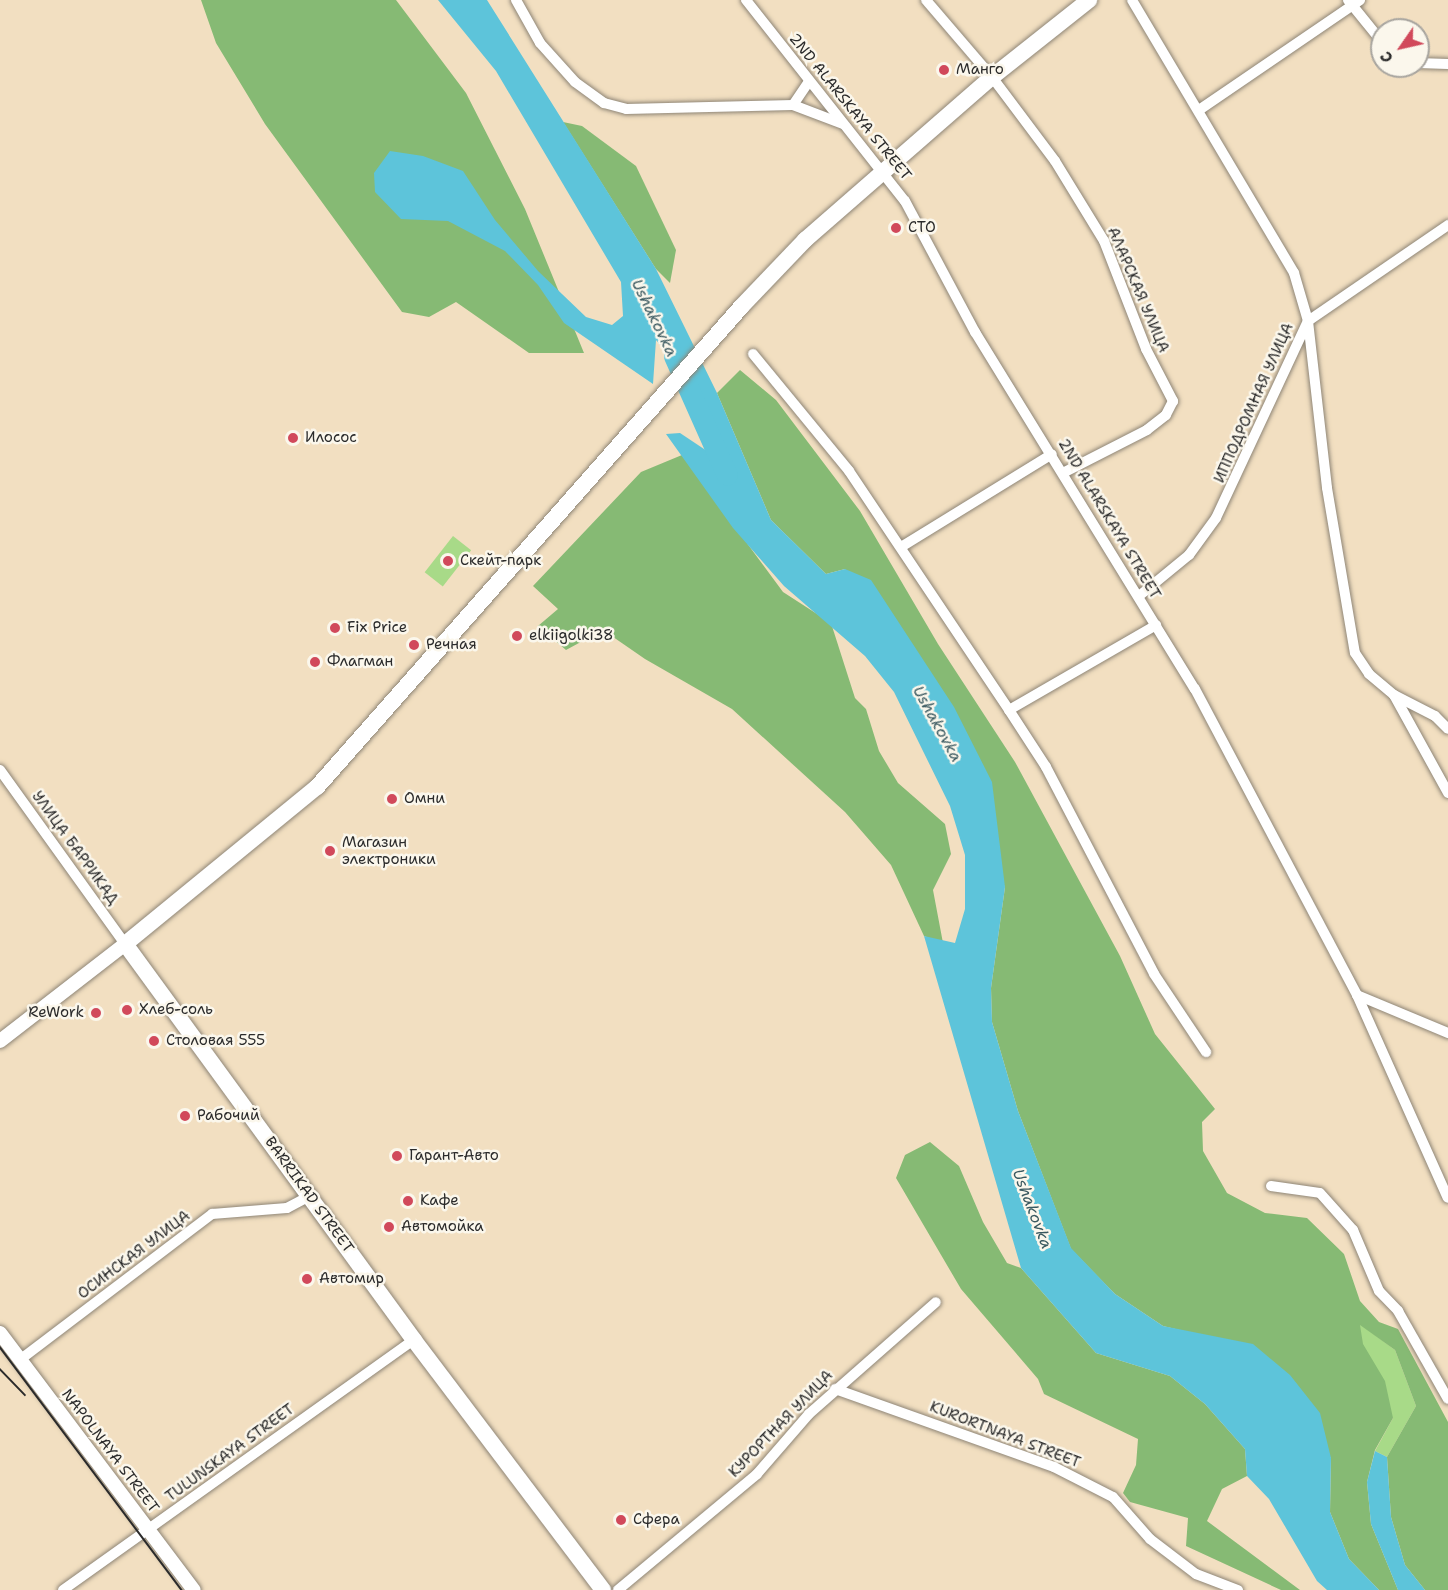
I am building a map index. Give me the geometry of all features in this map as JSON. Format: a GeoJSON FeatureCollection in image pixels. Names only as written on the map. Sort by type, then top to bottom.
{"type":"FeatureCollection","features":[{"type":"Feature","properties":{"kind":"main road"},"geometry":{"type":"LineString","coordinates":[[125,944],[316,787],[741,307],[805,240],[992,77],[1089,0]]}},
{"type":"Feature","properties":{"kind":"main road","name":"BARRIKAD STREET"},"geometry":{"type":"LineString","coordinates":[[125,944],[311,1195],[414,1340],[603,1590]]}},
{"type":"Feature","properties":{"kind":"street"},"geometry":{"type":"LineString","coordinates":[[516,0],[540,43],[575,82],[604,103],[626,109],[793,105],[843,124]]}},
{"type":"Feature","properties":{"kind":"street","name":"2ND ALARSKAYA STREET"},"geometry":{"type":"LineString","coordinates":[[746,0],[843,124],[884,172],[924,232],[975,332],[1195,689],[1357,995],[1448,1198]]}},
{"type":"Feature","properties":{"kind":"street","name":"АЛАРСКАЯ УЛИЦА"},"geometry":{"type":"LineString","coordinates":[[926,0],[992,77],[1055,161],[1104,241],[1146,349],[1173,401],[1166,415],[1147,430],[1064,473]]}},
{"type":"Feature","properties":{"kind":"street"},"geometry":{"type":"LineString","coordinates":[[1132,0],[1294,273],[1308,321],[1327,488],[1355,653],[1369,674],[1394,695],[1436,716],[1448,729]]}},
{"type":"Feature","properties":{"kind":"street"},"geometry":{"type":"LineString","coordinates":[[1199,110],[1354,2],[1370,25]]}},
{"type":"Feature","properties":{"kind":"street"},"geometry":{"type":"LineString","coordinates":[[1430,63],[1448,64]]}},
{"type":"Feature","properties":{"kind":"street"},"geometry":{"type":"LineString","coordinates":[[793,105],[809,81]]}},
{"type":"Feature","properties":{"kind":"street","name":"ИППОДРОМНАЯ УЛИЦА"},"geometry":{"type":"LineString","coordinates":[[1139,596],[1189,555],[1216,518],[1308,321],[1448,225]]}},
{"type":"Feature","properties":{"kind":"street"},"geometry":{"type":"LineString","coordinates":[[753,354],[849,471],[1046,767],[1154,974],[1206,1052]]}},
{"type":"Feature","properties":{"kind":"street"},"geometry":{"type":"LineString","coordinates":[[901,547],[1052,454]]}},
{"type":"Feature","properties":{"kind":"street"},"geometry":{"type":"LineString","coordinates":[[1009,710],[1156,625]]}},
{"type":"Feature","properties":{"kind":"street"},"geometry":{"type":"LineString","coordinates":[[1394,695],[1448,793]]}},
{"type":"Feature","properties":{"kind":"street","name":"УЛИЦА БАРРИКАД"},"geometry":{"type":"LineString","coordinates":[[0,770],[125,944]]}},
{"type":"Feature","properties":{"kind":"street"},"geometry":{"type":"LineString","coordinates":[[0,1041],[125,944]]}},
{"type":"Feature","properties":{"kind":"street"},"geometry":{"type":"LineString","coordinates":[[1357,995],[1448,1033]]}},
{"type":"Feature","properties":{"kind":"street"},"geometry":{"type":"LineString","coordinates":[[1271,1186],[1320,1193],[1353,1230],[1379,1291],[1398,1311],[1448,1399]]}},
{"type":"Feature","properties":{"kind":"street","name":"ОСИНСКАЯ УЛИЦА"},"geometry":{"type":"LineString","coordinates":[[21,1359],[212,1214],[287,1208],[311,1195]]}},
{"type":"Feature","properties":{"kind":"street","name":"КУРОРТНАЯ УЛИЦА"},"geometry":{"type":"LineString","coordinates":[[618,1590],[757,1474],[835,1389],[936,1302]]}},
{"type":"Feature","properties":{"kind":"street","name":"NAPOLNAYA STREET"},"geometry":{"type":"LineString","coordinates":[[0,1333],[194,1590]]}},
{"type":"Feature","properties":{"kind":"street","name":"TULUNSKAYA STREET"},"geometry":{"type":"LineString","coordinates":[[63,1590],[414,1340]]}},
{"type":"Feature","properties":{"kind":"street","name":"KURORTNAYA STREET"},"geometry":{"type":"LineString","coordinates":[[835,1389],[1064,1472],[1113,1497],[1150,1539],[1196,1574],[1238,1590]]}},
{"type":"Feature","properties":{"kind":"green space"},"geometry":{"type":"Polygon","coordinates":[[[201,0],[396,0],[466,93],[525,209],[584,353],[529,353],[456,302],[429,317],[402,312],[265,124],[216,43],[201,0]]]}},
{"type":"Feature","properties":{"kind":"green space"},"geometry":{"type":"Polygon","coordinates":[[[563,122],[582,126],[636,166],[676,250],[670,283],[656,269],[563,122]]]}},
{"type":"Feature","properties":{"kind":"green space"},"geometry":{"type":"Polygon","coordinates":[[[740,370],[776,400],[860,511],[938,644],[1015,762],[1120,956],[1155,1034],[1215,1109],[1202,1122],[1203,1151],[1227,1193],[1265,1213],[1307,1218],[1344,1254],[1360,1301],[1379,1322],[1398,1329],[1448,1422],[1448,1590],[1425,1590],[1405,1565],[1391,1517],[1387,1457],[1416,1406],[1395,1350],[1360,1325],[1363,1344],[1385,1381],[1393,1418],[1375,1450],[1367,1482],[1371,1524],[1398,1590],[1379,1590],[1349,1559],[1330,1512],[1331,1458],[1196,1334],[1163,1326],[1115,1294],[1071,1249],[1018,1111],[992,1022],[991,988],[1005,887],[845,569],[826,574],[771,520],[717,393],[740,370]]]}},
{"type":"Feature","properties":{"kind":"green space"},"geometry":{"type":"Polygon","coordinates":[[[682,455],[783,592],[831,623],[855,698],[866,709],[879,751],[898,783],[945,824],[951,854],[933,890],[943,943],[924,936],[891,865],[845,812],[732,709],[645,659],[603,630],[566,650],[538,626],[558,609],[533,586],[641,472],[682,455]]]}},
{"type":"Feature","properties":{"kind":"green space","name":"Скейт-парк"},"geometry":{"type":"Polygon","coordinates":[[[453,536],[471,550],[443,586],[425,572],[453,536]]]}},
{"type":"Feature","properties":{"kind":"green space"},"geometry":{"type":"Polygon","coordinates":[[[930,1142],[959,1166],[983,1222],[1007,1263],[1021,1268],[1096,1353],[1170,1376],[1205,1404],[1245,1449],[1247,1476],[1222,1489],[1207,1521],[1300,1590],[1281,1590],[1186,1546],[1188,1518],[1130,1502],[1123,1493],[1136,1465],[1138,1439],[1044,1394],[1038,1379],[961,1289],[896,1178],[905,1155],[930,1142]]]}},
{"type":"Feature","properties":{"kind":"green space"},"geometry":{"type":"Polygon","coordinates":[[[1194,1241],[1360,1324],[1395,1350],[1416,1406],[1387,1457],[1375,1451],[1393,1418],[1194,1241]]]}},
{"type":"Feature","properties":{"kind":"water"},"geometry":{"type":"Polygon","coordinates":[[[438,0],[487,0],[656,269],[717,393],[771,520],[826,574],[845,569],[871,580],[954,707],[992,782],[1005,887],[991,988],[992,1022],[1018,1111],[1071,1248],[1115,1294],[1163,1326],[1253,1344],[1290,1375],[1320,1413],[1331,1458],[1330,1512],[1349,1559],[1379,1590],[1327,1590],[1317,1581],[1269,1499],[1247,1476],[1245,1449],[1205,1404],[1170,1376],[1096,1353],[1021,1268],[924,936],[955,943],[965,909],[965,855],[950,806],[894,692],[865,656],[784,586],[733,528],[666,434],[680,433],[707,451],[724,448],[692,383],[656,340],[653,384],[564,323],[538,285],[505,251],[448,221],[401,219],[375,192],[374,173],[390,151],[423,156],[463,171],[495,220],[538,271],[586,317],[612,325],[623,316],[621,282],[496,71],[438,0]]]}},
{"type":"Feature","properties":{"kind":"water"},"geometry":{"type":"Polygon","coordinates":[[[1375,1451],[1387,1457],[1391,1517],[1405,1565],[1425,1590],[1398,1590],[1371,1524],[1367,1482],[1375,1451]]]}},
{"type":"Feature","properties":{"kind":"waterway","name":"Ushakovka"},"geometry":{"type":"LineString","coordinates":[[674,356],[727,475]]}},
{"type":"Feature","properties":{"kind":"tram line"},"geometry":{"type":"LineString","coordinates":[[0,1347],[182,1590]]}},
{"type":"Feature","properties":{"kind":"tram line"},"geometry":{"type":"LineString","coordinates":[[0,1369],[25,1395]]}},
{"type":"Feature","properties":{"kind":"place","name":"Манго"},"geometry":{"type":"Point","coordinates":[944,70]}},
{"type":"Feature","properties":{"kind":"place","name":"СТО"},"geometry":{"type":"Point","coordinates":[896,228]}},
{"type":"Feature","properties":{"kind":"place","name":"Илосос"},"geometry":{"type":"Point","coordinates":[293,438]}},
{"type":"Feature","properties":{"kind":"place","name":"Скейт-парк"},"geometry":{"type":"Point","coordinates":[448,561]}},
{"type":"Feature","properties":{"kind":"place","name":"Fix Price"},"geometry":{"type":"Point","coordinates":[335,628]}},
{"type":"Feature","properties":{"kind":"place","name":"elkiigolki38"},"geometry":{"type":"Point","coordinates":[517,636]}},
{"type":"Feature","properties":{"kind":"place","name":"Речная"},"geometry":{"type":"Point","coordinates":[414,645]}},
{"type":"Feature","properties":{"kind":"place","name":"Флагман"},"geometry":{"type":"Point","coordinates":[315,662]}},
{"type":"Feature","properties":{"kind":"place","name":"Омни"},"geometry":{"type":"Point","coordinates":[392,799]}},
{"type":"Feature","properties":{"kind":"place","name":"Магазин электроники"},"geometry":{"type":"Point","coordinates":[330,851]}},
{"type":"Feature","properties":{"kind":"place","name":"Хлеб-соль"},"geometry":{"type":"Point","coordinates":[127,1010]}},
{"type":"Feature","properties":{"kind":"place","name":"ReWork"},"geometry":{"type":"Point","coordinates":[96,1013]}},
{"type":"Feature","properties":{"kind":"place","name":"Столовая 555"},"geometry":{"type":"Point","coordinates":[154,1041]}},
{"type":"Feature","properties":{"kind":"place","name":"Рабочий"},"geometry":{"type":"Point","coordinates":[185,1116]}},
{"type":"Feature","properties":{"kind":"place","name":"Гарант-Авто"},"geometry":{"type":"Point","coordinates":[397,1156]}},
{"type":"Feature","properties":{"kind":"place","name":"Кафе"},"geometry":{"type":"Point","coordinates":[408,1201]}},
{"type":"Feature","properties":{"kind":"place","name":"Автомойка"},"geometry":{"type":"Point","coordinates":[389,1227]}},
{"type":"Feature","properties":{"kind":"place","name":"Автомир"},"geometry":{"type":"Point","coordinates":[307,1279]}},
{"type":"Feature","properties":{"kind":"place","name":"Сфера"},"geometry":{"type":"Point","coordinates":[621,1520]}}]}
